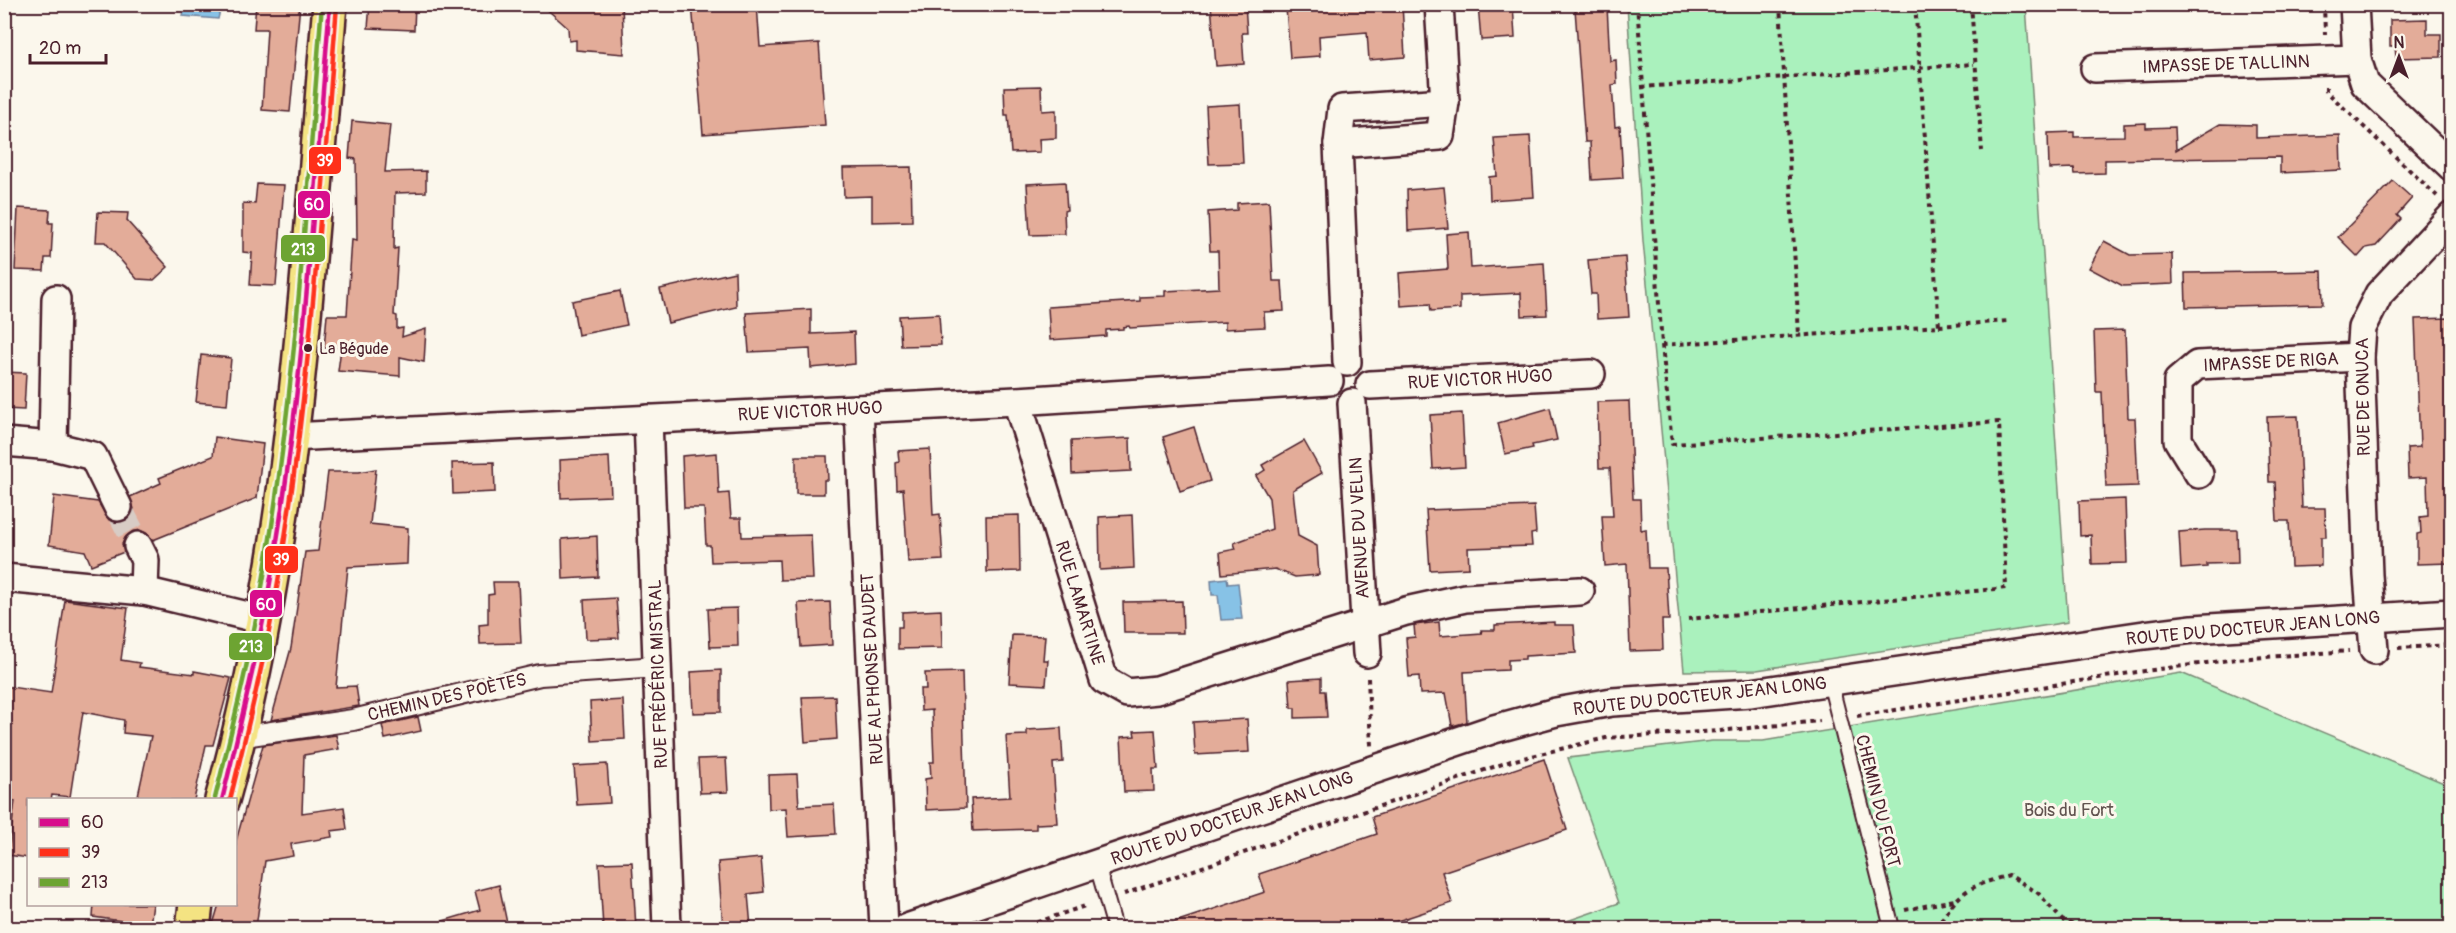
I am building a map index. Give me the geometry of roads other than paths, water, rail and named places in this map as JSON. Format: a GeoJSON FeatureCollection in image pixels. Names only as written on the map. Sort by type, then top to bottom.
{"type":"FeatureCollection","features":[{"type":"Feature","properties":{"kind":"main road"},"geometry":{"type":"LineString","coordinates":[[223,798],[264,620],[285,495],[330,4]]}},
{"type":"Feature","properties":{"kind":"main road"},"geometry":{"type":"LineString","coordinates":[[193,928],[196,906]]}},
{"type":"Feature","properties":{"kind":"street"},"geometry":{"type":"LineString","coordinates":[[1338,371],[1364,368],[1368,374],[1361,394],[1338,399],[1330,388],[1338,371],[1338,144],[1342,109],[1445,102],[1439,4]]}},
{"type":"Feature","properties":{"kind":"street"},"geometry":{"type":"LineString","coordinates":[[2354,4],[2357,59],[2365,84],[2451,167]]}},
{"type":"Feature","properties":{"kind":"street","name":"IMPASSE DE TALLINN"},"geometry":{"type":"LineString","coordinates":[[2095,68],[2357,59]]}},
{"type":"Feature","properties":{"kind":"street","name":"RUE DE ONUCA"},"geometry":{"type":"LineString","coordinates":[[2374,650],[2368,575],[2360,357],[2362,328],[2379,294],[2445,206]]}},
{"type":"Feature","properties":{"kind":"street"},"geometry":{"type":"LineString","coordinates":[[53,446],[56,299]]}},
{"type":"Feature","properties":{"kind":"street","name":"IMPASSE DE RIGA"},"geometry":{"type":"LineString","coordinates":[[2199,474],[2178,440],[2178,381],[2197,365],[2360,357]]}},
{"type":"Feature","properties":{"kind":"street","name":"RUE VICTOR HUGO"},"geometry":{"type":"LineString","coordinates":[[291,437],[1017,401],[1338,371]]}},
{"type":"Feature","properties":{"kind":"street","name":"RUE VICTOR HUGO"},"geometry":{"type":"LineString","coordinates":[[1361,394],[1591,374]]}},
{"type":"Feature","properties":{"kind":"street","name":"AVENUE DU VELIN"},"geometry":{"type":"LineString","coordinates":[[1361,394],[1364,625],[1367,653]]}},
{"type":"Feature","properties":{"kind":"street","name":"RUE LAMARTINE"},"geometry":{"type":"LineString","coordinates":[[1017,401],[1104,681],[1126,693],[1157,690],[1406,610],[1464,598],[1580,591]]}},
{"type":"Feature","properties":{"kind":"street","name":"RUE ALPHONSE DAUDET"},"geometry":{"type":"LineString","coordinates":[[859,409],[884,928]]}},
{"type":"Feature","properties":{"kind":"street","name":"RUE FRÉDÉRIC MISTRAL"},"geometry":{"type":"LineString","coordinates":[[648,419],[668,928]]}},
{"type":"Feature","properties":{"kind":"street"},"geometry":{"type":"LineString","coordinates":[[4,442],[53,446],[93,456],[118,507]]}},
{"type":"Feature","properties":{"kind":"street"},"geometry":{"type":"LineString","coordinates":[[138,546],[145,560],[144,591]]}},
{"type":"Feature","properties":{"kind":"street"},"geometry":{"type":"LineString","coordinates":[[4,578],[144,591],[264,620]]}},
{"type":"Feature","properties":{"kind":"street","name":"ROUTE DU DOCTEUR JEAN LONG"},"geometry":{"type":"LineString","coordinates":[[907,928],[1494,729],[1582,706],[1751,693],[2154,633],[2451,613]]}},
{"type":"Feature","properties":{"kind":"street","name":"CHEMIN DES POÈTES"},"geometry":{"type":"LineString","coordinates":[[238,737],[353,720],[540,675],[658,667]]}},
{"type":"Feature","properties":{"kind":"lane","name":"CHEMIN DU FORT"},"geometry":{"type":"LineString","coordinates":[[1830,682],[1892,928]]}},
{"type":"Feature","properties":{"kind":"lane"},"geometry":{"type":"LineString","coordinates":[[1097,864],[1115,928]]}},
{"type":"Feature","properties":{"kind":"water"},"geometry":{"type":"Polygon","coordinates":[[[185,5],[221,6],[218,19],[183,16],[185,5]]]}},
{"type":"Feature","properties":{"kind":"water"},"geometry":{"type":"Polygon","coordinates":[[[1227,578],[1228,584],[1238,583],[1242,619],[1221,620],[1218,595],[1212,595],[1211,580],[1227,578]]]}},
{"type":"Feature","properties":{"kind":"tunnel"},"geometry":{"type":"LineString","coordinates":[[118,507],[138,546]]}},
{"type":"Feature","properties":{"kind":"place","name":"La Bégude"},"geometry":{"type":"Point","coordinates":[308,348]}},
{"type":"Feature","properties":{"kind":"park label","name":"Bois du Fort"},"geometry":{"type":"Point","coordinates":[2069,810]}}]}
